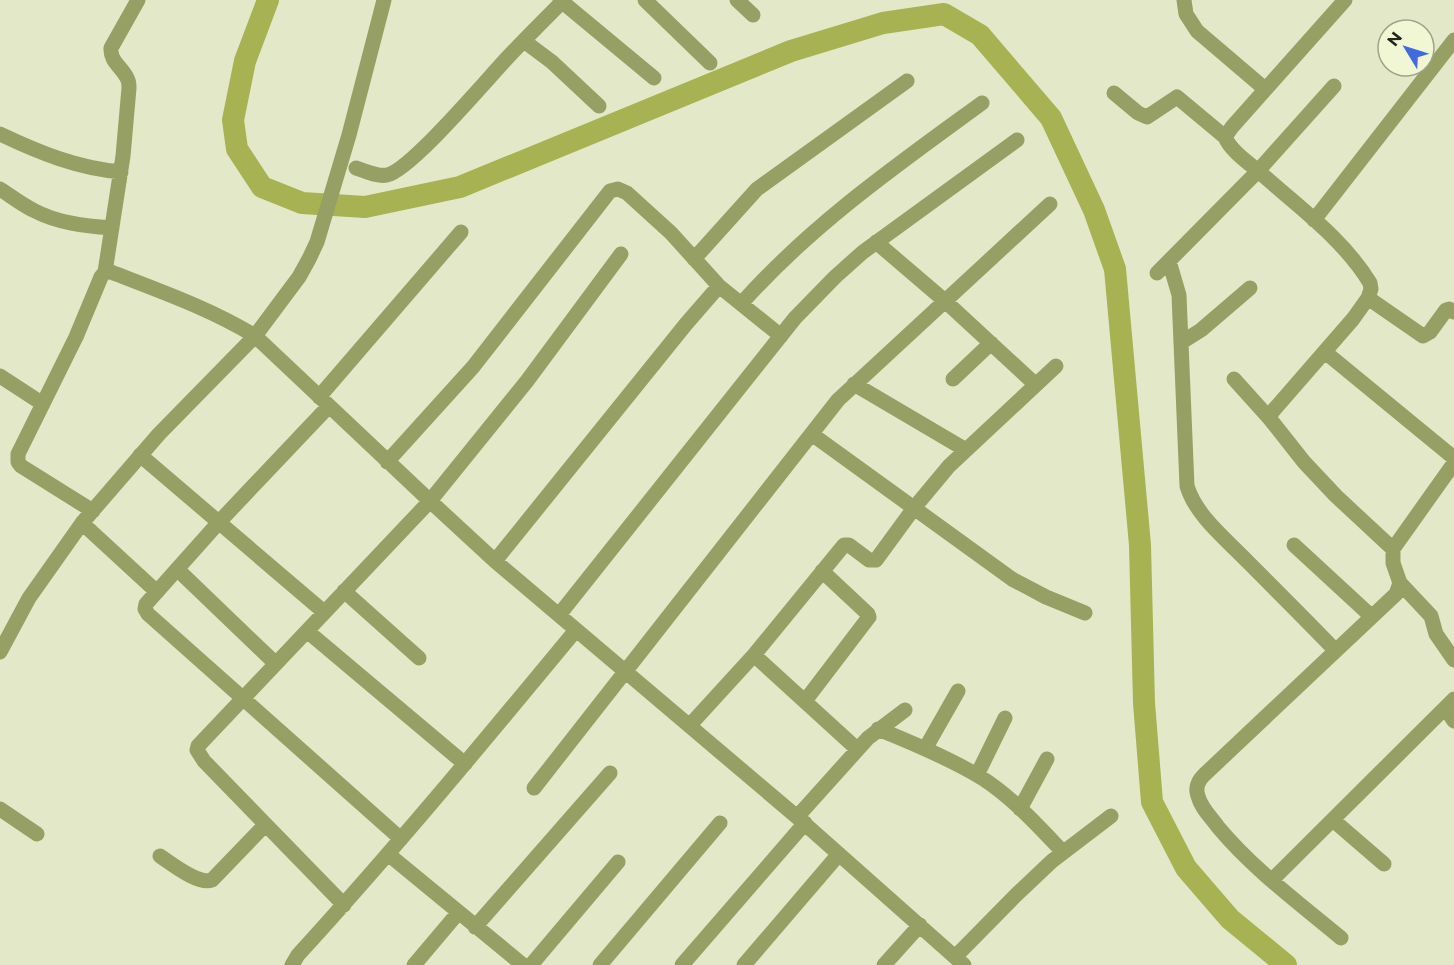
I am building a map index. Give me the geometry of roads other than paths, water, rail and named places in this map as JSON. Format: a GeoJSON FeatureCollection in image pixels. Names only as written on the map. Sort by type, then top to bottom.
{"type":"FeatureCollection","features":[{"type":"Feature","properties":{"kind":"street"},"geometry":{"type":"LineString","coordinates":[[93,511],[21,466],[18,462],[18,454],[76,337],[105,272],[121,172],[129,88],[127,78],[113,61],[110,53],[138,0]]}},
{"type":"Feature","properties":{"kind":"street"},"geometry":{"type":"LineString","coordinates":[[0,651],[29,598],[82,523],[140,455],[255,336],[299,277],[317,242],[349,135],[384,0]]}},
{"type":"Feature","properties":{"kind":"street"},"geometry":{"type":"LineString","coordinates":[[356,168],[376,175],[387,175],[397,171],[448,122],[562,0],[654,78]]}},
{"type":"Feature","properties":{"kind":"street"},"geometry":{"type":"LineString","coordinates":[[645,0],[710,63]]}},
{"type":"Feature","properties":{"kind":"street"},"geometry":{"type":"LineString","coordinates":[[737,0],[753,15]]}},
{"type":"Feature","properties":{"kind":"street"},"geometry":{"type":"LineString","coordinates":[[1184,0],[1186,14],[1197,32],[1265,89]]}},
{"type":"Feature","properties":{"kind":"street"},"geometry":{"type":"LineString","coordinates":[[1225,137],[1345,0]]}},
{"type":"Feature","properties":{"kind":"street"},"geometry":{"type":"LineString","coordinates":[[1314,220],[1454,40]]}},
{"type":"Feature","properties":{"kind":"street"},"geometry":{"type":"LineString","coordinates":[[524,41],[552,62],[599,106]]}},
{"type":"Feature","properties":{"kind":"street"},"geometry":{"type":"LineString","coordinates":[[694,259],[757,189],[907,81]]}},
{"type":"Feature","properties":{"kind":"street"},"geometry":{"type":"LineString","coordinates":[[1157,273],[1258,171],[1334,86]]}},
{"type":"Feature","properties":{"kind":"street"},"geometry":{"type":"LineString","coordinates":[[1114,93],[1138,113],[1147,117],[1177,97],[1225,137],[1228,143],[1340,245],[1370,283],[1368,298],[1353,319],[1272,412],[1270,419]]}},
{"type":"Feature","properties":{"kind":"street"},"geometry":{"type":"LineString","coordinates":[[741,304],[811,234],[870,185],[982,103]]}},
{"type":"Feature","properties":{"kind":"street"},"geometry":{"type":"LineString","coordinates":[[0,134],[42,154],[72,164],[96,170],[121,172]]}},
{"type":"Feature","properties":{"kind":"street"},"geometry":{"type":"LineString","coordinates":[[559,615],[795,318],[835,277],[876,242],[1017,140]]}},
{"type":"Feature","properties":{"kind":"street"},"geometry":{"type":"LineString","coordinates":[[0,189],[33,210],[56,219],[87,226],[112,228]]}},
{"type":"Feature","properties":{"kind":"street"},"geometry":{"type":"LineString","coordinates":[[387,462],[473,367],[610,191],[618,189],[627,193],[671,233],[719,286],[781,336]]}},
{"type":"Feature","properties":{"kind":"street"},"geometry":{"type":"LineString","coordinates":[[534,789],[813,435],[838,400],[1050,204]]}},
{"type":"Feature","properties":{"kind":"street"},"geometry":{"type":"LineString","coordinates":[[401,839],[148,614],[146,604],[324,402],[461,232]]}},
{"type":"Feature","properties":{"kind":"street"},"geometry":{"type":"LineString","coordinates":[[876,242],[945,301],[1036,385]]}},
{"type":"Feature","properties":{"kind":"street"},"geometry":{"type":"LineString","coordinates":[[344,904],[204,761],[197,750],[198,746],[430,501],[528,381],[621,254]]}},
{"type":"Feature","properties":{"kind":"street"},"geometry":{"type":"LineString","coordinates":[[1169,261],[1179,295],[1187,486],[1190,498],[1227,540],[1335,650]]}},
{"type":"Feature","properties":{"kind":"street"},"geometry":{"type":"LineString","coordinates":[[105,272],[111,272],[172,296],[236,324],[255,336],[495,561],[801,820],[960,961],[1016,895],[1063,852],[1111,816]]}},
{"type":"Feature","properties":{"kind":"street"},"geometry":{"type":"LineString","coordinates":[[495,561],[719,286]]}},
{"type":"Feature","properties":{"kind":"street"},"geometry":{"type":"LineString","coordinates":[[1182,342],[1201,330],[1250,288]]}},
{"type":"Feature","properties":{"kind":"street"},"geometry":{"type":"LineString","coordinates":[[1368,298],[1423,336],[1430,332],[1446,310],[1454,312]]}},
{"type":"Feature","properties":{"kind":"street"},"geometry":{"type":"LineString","coordinates":[[953,379],[991,343]]}},
{"type":"Feature","properties":{"kind":"street"},"geometry":{"type":"LineString","coordinates":[[1325,352],[1454,458]]}},
{"type":"Feature","properties":{"kind":"street"},"geometry":{"type":"LineString","coordinates":[[690,725],[754,655],[846,544],[869,560],[876,560],[914,508],[949,466],[1056,366]]}},
{"type":"Feature","properties":{"kind":"street"},"geometry":{"type":"LineString","coordinates":[[0,376],[43,404]]}},
{"type":"Feature","properties":{"kind":"street"},"geometry":{"type":"LineString","coordinates":[[1234,379],[1328,487],[1393,549]]}},
{"type":"Feature","properties":{"kind":"street"},"geometry":{"type":"LineString","coordinates":[[854,384],[966,450]]}},
{"type":"Feature","properties":{"kind":"street"},"geometry":{"type":"LineString","coordinates":[[813,435],[1012,579],[1046,597],[1085,613]]}},
{"type":"Feature","properties":{"kind":"street"},"geometry":{"type":"LineString","coordinates":[[140,455],[324,612]]}},
{"type":"Feature","properties":{"kind":"street"},"geometry":{"type":"LineString","coordinates":[[1452,655],[1436,634],[1431,616],[1400,583],[1393,563],[1393,549],[1454,463]]}},
{"type":"Feature","properties":{"kind":"street"},"geometry":{"type":"LineString","coordinates":[[82,523],[157,592]]}},
{"type":"Feature","properties":{"kind":"street"},"geometry":{"type":"LineString","coordinates":[[1294,545],[1371,616]]}},
{"type":"Feature","properties":{"kind":"street"},"geometry":{"type":"LineString","coordinates":[[177,569],[275,663]]}},
{"type":"Feature","properties":{"kind":"street"},"geometry":{"type":"LineString","coordinates":[[805,701],[870,618],[822,571]]}},
{"type":"Feature","properties":{"kind":"street"},"geometry":{"type":"LineString","coordinates":[[1341,938],[1233,845],[1204,810],[1197,795],[1197,786],[1204,775],[1396,594],[1400,583]]}},
{"type":"Feature","properties":{"kind":"street"},"geometry":{"type":"LineString","coordinates":[[344,591],[419,658]]}},
{"type":"Feature","properties":{"kind":"street"},"geometry":{"type":"LineString","coordinates":[[292,965],[298,955],[465,764],[576,630]]}},
{"type":"Feature","properties":{"kind":"street"},"geometry":{"type":"LineString","coordinates":[[307,631],[465,764]]}},
{"type":"Feature","properties":{"kind":"street"},"geometry":{"type":"LineString","coordinates":[[754,655],[857,749]]}},
{"type":"Feature","properties":{"kind":"street"},"geometry":{"type":"LineString","coordinates":[[926,749],[958,691]]}},
{"type":"Feature","properties":{"kind":"street"},"geometry":{"type":"LineString","coordinates":[[1272,880],[1451,709]]}},
{"type":"Feature","properties":{"kind":"street"},"geometry":{"type":"LineString","coordinates":[[682,965],[857,749],[878,729],[905,710]]}},
{"type":"Feature","properties":{"kind":"street"},"geometry":{"type":"LineString","coordinates":[[976,775],[1005,718]]}},
{"type":"Feature","properties":{"kind":"street"},"geometry":{"type":"LineString","coordinates":[[878,729],[926,749],[976,775],[1020,809],[1063,852]]}},
{"type":"Feature","properties":{"kind":"street"},"geometry":{"type":"LineString","coordinates":[[1020,809],[1047,759]]}},
{"type":"Feature","properties":{"kind":"street"},"geometry":{"type":"LineString","coordinates":[[476,927],[610,773]]}},
{"type":"Feature","properties":{"kind":"street"},"geometry":{"type":"LineString","coordinates":[[0,808],[37,834]]}},
{"type":"Feature","properties":{"kind":"street"},"geometry":{"type":"LineString","coordinates":[[1333,820],[1384,864]]}},
{"type":"Feature","properties":{"kind":"street"},"geometry":{"type":"LineString","coordinates":[[600,965],[720,823]]}},
{"type":"Feature","properties":{"kind":"street"},"geometry":{"type":"LineString","coordinates":[[160,856],[196,879],[208,882],[265,825]]}},
{"type":"Feature","properties":{"kind":"street"},"geometry":{"type":"LineString","coordinates":[[388,854],[523,965]]}},
{"type":"Feature","properties":{"kind":"street"},"geometry":{"type":"LineString","coordinates":[[744,965],[839,854]]}},
{"type":"Feature","properties":{"kind":"street"},"geometry":{"type":"LineString","coordinates":[[531,965],[618,862]]}},
{"type":"Feature","properties":{"kind":"street"},"geometry":{"type":"LineString","coordinates":[[414,965],[458,913]]}},
{"type":"Feature","properties":{"kind":"street"},"geometry":{"type":"LineString","coordinates":[[884,965],[920,926]]}},
{"type":"Feature","properties":{"kind":"waterway"},"geometry":{"type":"LineString","coordinates":[[268,0],[245,61],[233,120],[237,149],[262,187],[302,203],[365,207],[460,187],[791,51],[883,23],[944,14],[980,35],[1051,118],[1094,210],[1115,269],[1140,545],[1144,703],[1152,802],[1186,868],[1230,919],[1286,965]]}}]}
